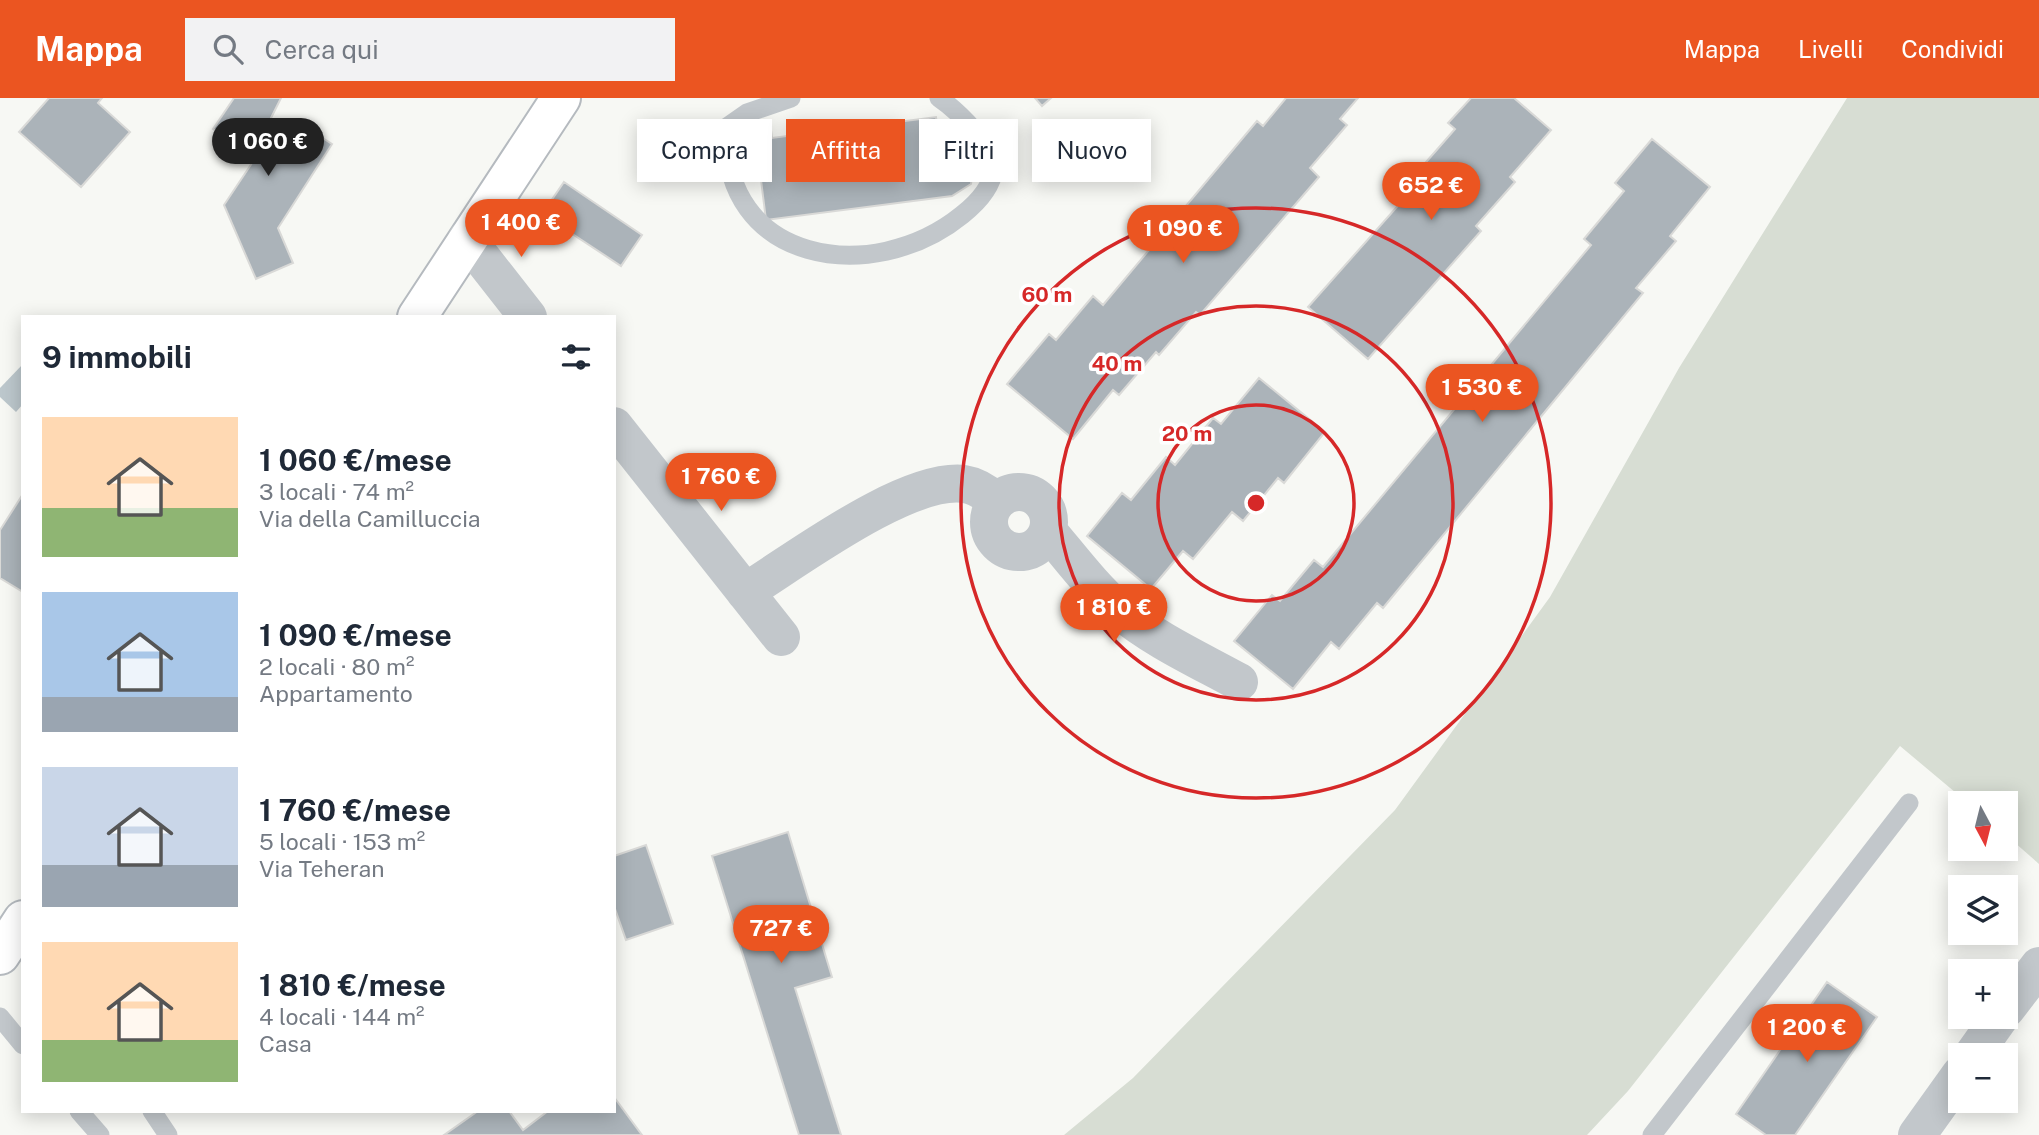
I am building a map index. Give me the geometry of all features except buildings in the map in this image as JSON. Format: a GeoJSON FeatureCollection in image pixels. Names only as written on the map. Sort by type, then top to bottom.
{"type":"FeatureCollection","features":[{"type":"Feature","properties":{"kind":"main road"},"geometry":{"type":"LineString","coordinates":[[418,315],[561,98]]}},
{"type":"Feature","properties":{"kind":"main road"},"geometry":{"type":"LineString","coordinates":[[0,956],[21,923]]}},
{"type":"Feature","properties":{"kind":"street"},"geometry":{"type":"LineString","coordinates":[[467,239],[526,315]]}},
{"type":"Feature","properties":{"kind":"street"},"geometry":{"type":"LineString","coordinates":[[616,429],[781,637]]}},
{"type":"Feature","properties":{"kind":"street"},"geometry":{"type":"LineString","coordinates":[[745,592],[872,513],[921,490],[964,484],[976,487],[996,502],[990,510],[989,529],[993,538],[1008,550],[1027,551],[1038,546],[1048,531],[1103,596],[1121,612],[1145,630],[1239,682]]}},
{"type":"Feature","properties":{"kind":"street"},"geometry":{"type":"LineString","coordinates":[[2018,994],[2039,967]]}},
{"type":"Feature","properties":{"kind":"street"},"geometry":{"type":"LineString","coordinates":[[1917,1135],[1948,1092]]}},
{"type":"Feature","properties":{"kind":"lane"},"geometry":{"type":"LineString","coordinates":[[791,98],[747,113],[727,127],[726,156],[735,186],[754,215],[775,235],[817,251],[848,258],[916,244],[943,230],[975,205],[986,189],[994,167],[989,150],[969,125],[939,98]]}},
{"type":"Feature","properties":{"kind":"lane"},"geometry":{"type":"LineString","coordinates":[[1652,1135],[1909,803]]}},
{"type":"Feature","properties":{"kind":"lane"},"geometry":{"type":"LineString","coordinates":[[0,1017],[21,1043]]}},
{"type":"Feature","properties":{"kind":"lane"},"geometry":{"type":"LineString","coordinates":[[81,1113],[100,1135]]}},
{"type":"Feature","properties":{"kind":"lane"},"geometry":{"type":"LineString","coordinates":[[153,1113],[169,1135]]}},
{"type":"Feature","properties":{"kind":"shaded area"},"geometry":{"type":"Polygon","coordinates":[[[1847,98],[2039,98],[2039,864],[2018,846],[2018,791],[1954,791],[1900,746],[1628,1091],[1587,1135],[1064,1135],[1133,1078],[1395,810],[1550,597],[1679,368],[1847,98]]]}},
{"type":"Feature","properties":{"kind":"shaded area"},"geometry":{"type":"Polygon","coordinates":[[[21,366],[21,406],[16,412],[0,397],[0,388],[21,366]]]}}]}
